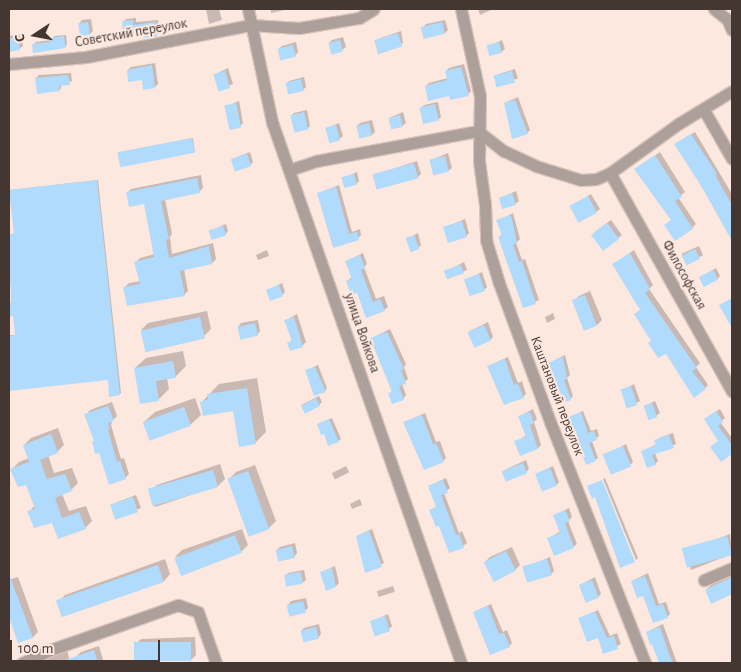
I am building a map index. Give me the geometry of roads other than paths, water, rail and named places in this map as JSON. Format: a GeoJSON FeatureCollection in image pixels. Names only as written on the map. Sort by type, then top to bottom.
{"type":"FeatureCollection","features":[{"type":"Feature","properties":{"kind":"street","name":"улица Войкова"},"geometry":{"type":"LineString","coordinates":[[248,9],[272,122],[461,663]]}},
{"type":"Feature","properties":{"kind":"street","name":"Советский переулок"},"geometry":{"type":"LineString","coordinates":[[9,64],[86,57],[250,25],[299,28],[359,18],[374,9]]}},
{"type":"Feature","properties":{"kind":"street","name":"Каштановый переулок"},"geometry":{"type":"LineString","coordinates":[[461,9],[480,96],[479,161],[485,205],[486,240],[499,283],[551,424],[645,663]]}},
{"type":"Feature","properties":{"kind":"street"},"geometry":{"type":"LineString","coordinates":[[714,9],[727,19],[732,30]]}},
{"type":"Feature","properties":{"kind":"street"},"geometry":{"type":"LineString","coordinates":[[290,170],[316,161],[478,131],[504,151],[536,166],[581,180],[596,179],[610,173],[678,124],[704,110],[732,91]]}},
{"type":"Feature","properties":{"kind":"street"},"geometry":{"type":"LineString","coordinates":[[704,110],[732,160]]}},
{"type":"Feature","properties":{"kind":"street","name":"Философская"},"geometry":{"type":"LineString","coordinates":[[610,173],[732,392]]}},
{"type":"Feature","properties":{"kind":"street"},"geometry":{"type":"LineString","coordinates":[[704,580],[732,568]]}},
{"type":"Feature","properties":{"kind":"street"},"geometry":{"type":"LineString","coordinates":[[22,663],[50,650],[178,605],[198,612],[216,663]]}}]}
